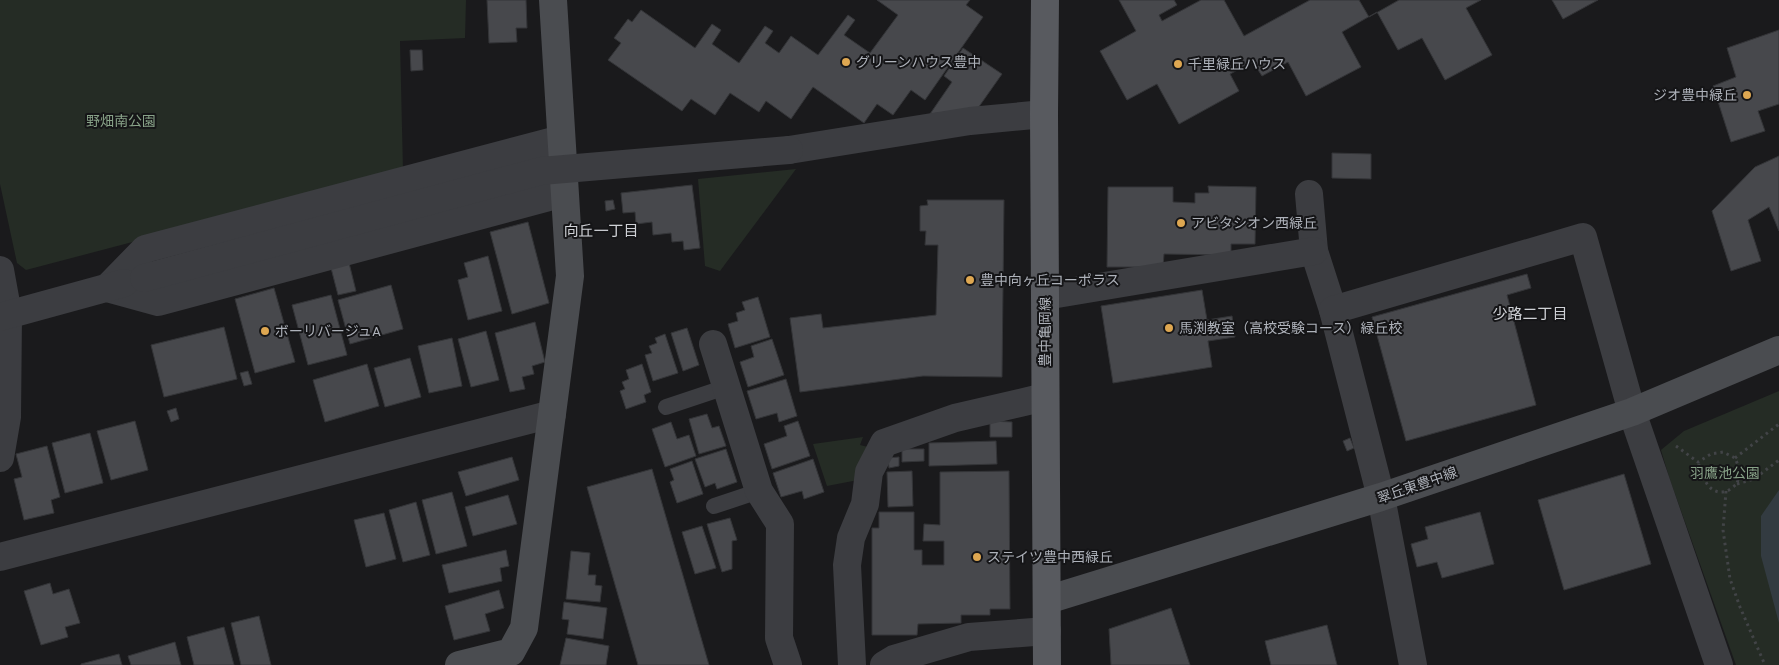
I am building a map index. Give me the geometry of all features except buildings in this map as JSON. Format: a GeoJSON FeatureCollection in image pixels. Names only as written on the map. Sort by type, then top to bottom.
{"type":"FeatureCollection","features":[{"type":"Feature","properties":{"kind":"main road","name":"豊中亀岡線"},"geometry":{"type":"LineString","coordinates":[[1045,0],[1047,665]]}},
{"type":"Feature","properties":{"kind":"street"},"geometry":{"type":"LineString","coordinates":[[459,665],[512,658],[524,628],[570,276],[553,0]]}},
{"type":"Feature","properties":{"kind":"street"},"geometry":{"type":"LineString","coordinates":[[4,316],[541,171],[789,150],[970,121],[1044,114]]}},
{"type":"Feature","properties":{"kind":"street"},"geometry":{"type":"LineString","coordinates":[[107,288],[145,248],[561,139]]}},
{"type":"Feature","properties":{"kind":"street"},"geometry":{"type":"LineString","coordinates":[[107,288],[158,302],[564,193]]}},
{"type":"Feature","properties":{"kind":"street"},"geometry":{"type":"LineString","coordinates":[[1309,194],[1314,251],[1334,310],[1381,497],[1413,665]]}},
{"type":"Feature","properties":{"kind":"street"},"geometry":{"type":"LineString","coordinates":[[1334,310],[1583,237],[1632,412],[1719,665]]}},
{"type":"Feature","properties":{"kind":"street"},"geometry":{"type":"LineString","coordinates":[[1045,296],[1314,251]]}},
{"type":"Feature","properties":{"kind":"street"},"geometry":{"type":"LineString","coordinates":[[0,270],[4,316],[7,417],[0,458]]}},
{"type":"Feature","properties":{"kind":"street"},"geometry":{"type":"LineString","coordinates":[[713,344],[759,491],[780,524],[780,638],[788,665]]}},
{"type":"Feature","properties":{"kind":"street","name":"翠丘東豊中線"},"geometry":{"type":"LineString","coordinates":[[1047,600],[1381,497],[1632,412],[1779,350]]}},
{"type":"Feature","properties":{"kind":"street"},"geometry":{"type":"LineString","coordinates":[[852,665],[847,564],[851,538],[865,504],[869,472],[884,443],[955,418],[1046,397]]}},
{"type":"Feature","properties":{"kind":"street"},"geometry":{"type":"LineString","coordinates":[[0,557],[552,414]]}},
{"type":"Feature","properties":{"kind":"street"},"geometry":{"type":"LineString","coordinates":[[884,665],[894,659],[969,637],[1047,631]]}},
{"type":"Feature","properties":{"kind":"lane"},"geometry":{"type":"LineString","coordinates":[[666,407],[726,387]]}},
{"type":"Feature","properties":{"kind":"lane"},"geometry":{"type":"LineString","coordinates":[[714,506],[759,491]]}},
{"type":"Feature","properties":{"kind":"path"},"geometry":{"type":"LineString","coordinates":[[1735,458],[1779,424]]}},
{"type":"Feature","properties":{"kind":"path"},"geometry":{"type":"LineString","coordinates":[[1669,440],[1698,462],[1704,482],[1715,491],[1726,491],[1737,484],[1754,480],[1779,460]]}},
{"type":"Feature","properties":{"kind":"path"},"geometry":{"type":"LineString","coordinates":[[1698,462],[1711,454],[1724,452],[1735,458],[1740,470],[1737,484]]}},
{"type":"Feature","properties":{"kind":"path"},"geometry":{"type":"LineString","coordinates":[[1726,491],[1723,530],[1730,579],[1765,665]]}},
{"type":"Feature","properties":{"kind":"green space","name":"野畑南公園"},"geometry":{"type":"Polygon","coordinates":[[[0,0],[466,0],[465,38],[400,41],[403,171],[26,270],[17,263],[0,184],[0,0]]]}},
{"type":"Feature","properties":{"kind":"green space"},"geometry":{"type":"Polygon","coordinates":[[[796,169],[720,271],[705,266],[698,179],[796,169]]]}},
{"type":"Feature","properties":{"kind":"green space","name":"羽鷹池公園"},"geometry":{"type":"Polygon","coordinates":[[[1779,391],[1779,665],[1736,665],[1661,450],[1684,431],[1779,391]]]}},
{"type":"Feature","properties":{"kind":"green space"},"geometry":{"type":"Polygon","coordinates":[[[863,437],[860,445],[868,447],[858,480],[827,486],[813,444],[863,437]]]}},
{"type":"Feature","properties":{"kind":"shaded area"},"geometry":{"type":"Polygon","coordinates":[[[1779,490],[1779,623],[1761,556],[1761,516],[1779,490]]]}},
{"type":"Feature","properties":{"kind":"place","name":"グリーンハウス豊中"},"geometry":{"type":"Point","coordinates":[846,62]}},
{"type":"Feature","properties":{"kind":"place","name":"千里緑丘ハウス"},"geometry":{"type":"Point","coordinates":[1178,64]}},
{"type":"Feature","properties":{"kind":"place","name":"ジオ豊中緑丘"},"geometry":{"type":"Point","coordinates":[1747,95]}},
{"type":"Feature","properties":{"kind":"place","name":"アビタシオン西緑丘"},"geometry":{"type":"Point","coordinates":[1181,223]}},
{"type":"Feature","properties":{"kind":"place","name":"豊中向ヶ丘コーポラス"},"geometry":{"type":"Point","coordinates":[970,280]}},
{"type":"Feature","properties":{"kind":"place","name":"馬渕教室（高校受験コース）緑丘校"},"geometry":{"type":"Point","coordinates":[1169,328]}},
{"type":"Feature","properties":{"kind":"place","name":"ボーリバージュA"},"geometry":{"type":"Point","coordinates":[265,331]}},
{"type":"Feature","properties":{"kind":"place","name":"ステイツ豊中西緑丘"},"geometry":{"type":"Point","coordinates":[977,557]}},
{"type":"Feature","properties":{"kind":"district","name":"向丘一丁目"},"geometry":{"type":"Point","coordinates":[601,231]}},
{"type":"Feature","properties":{"kind":"district","name":"少路二丁目"},"geometry":{"type":"Point","coordinates":[1530,314]}}]}
